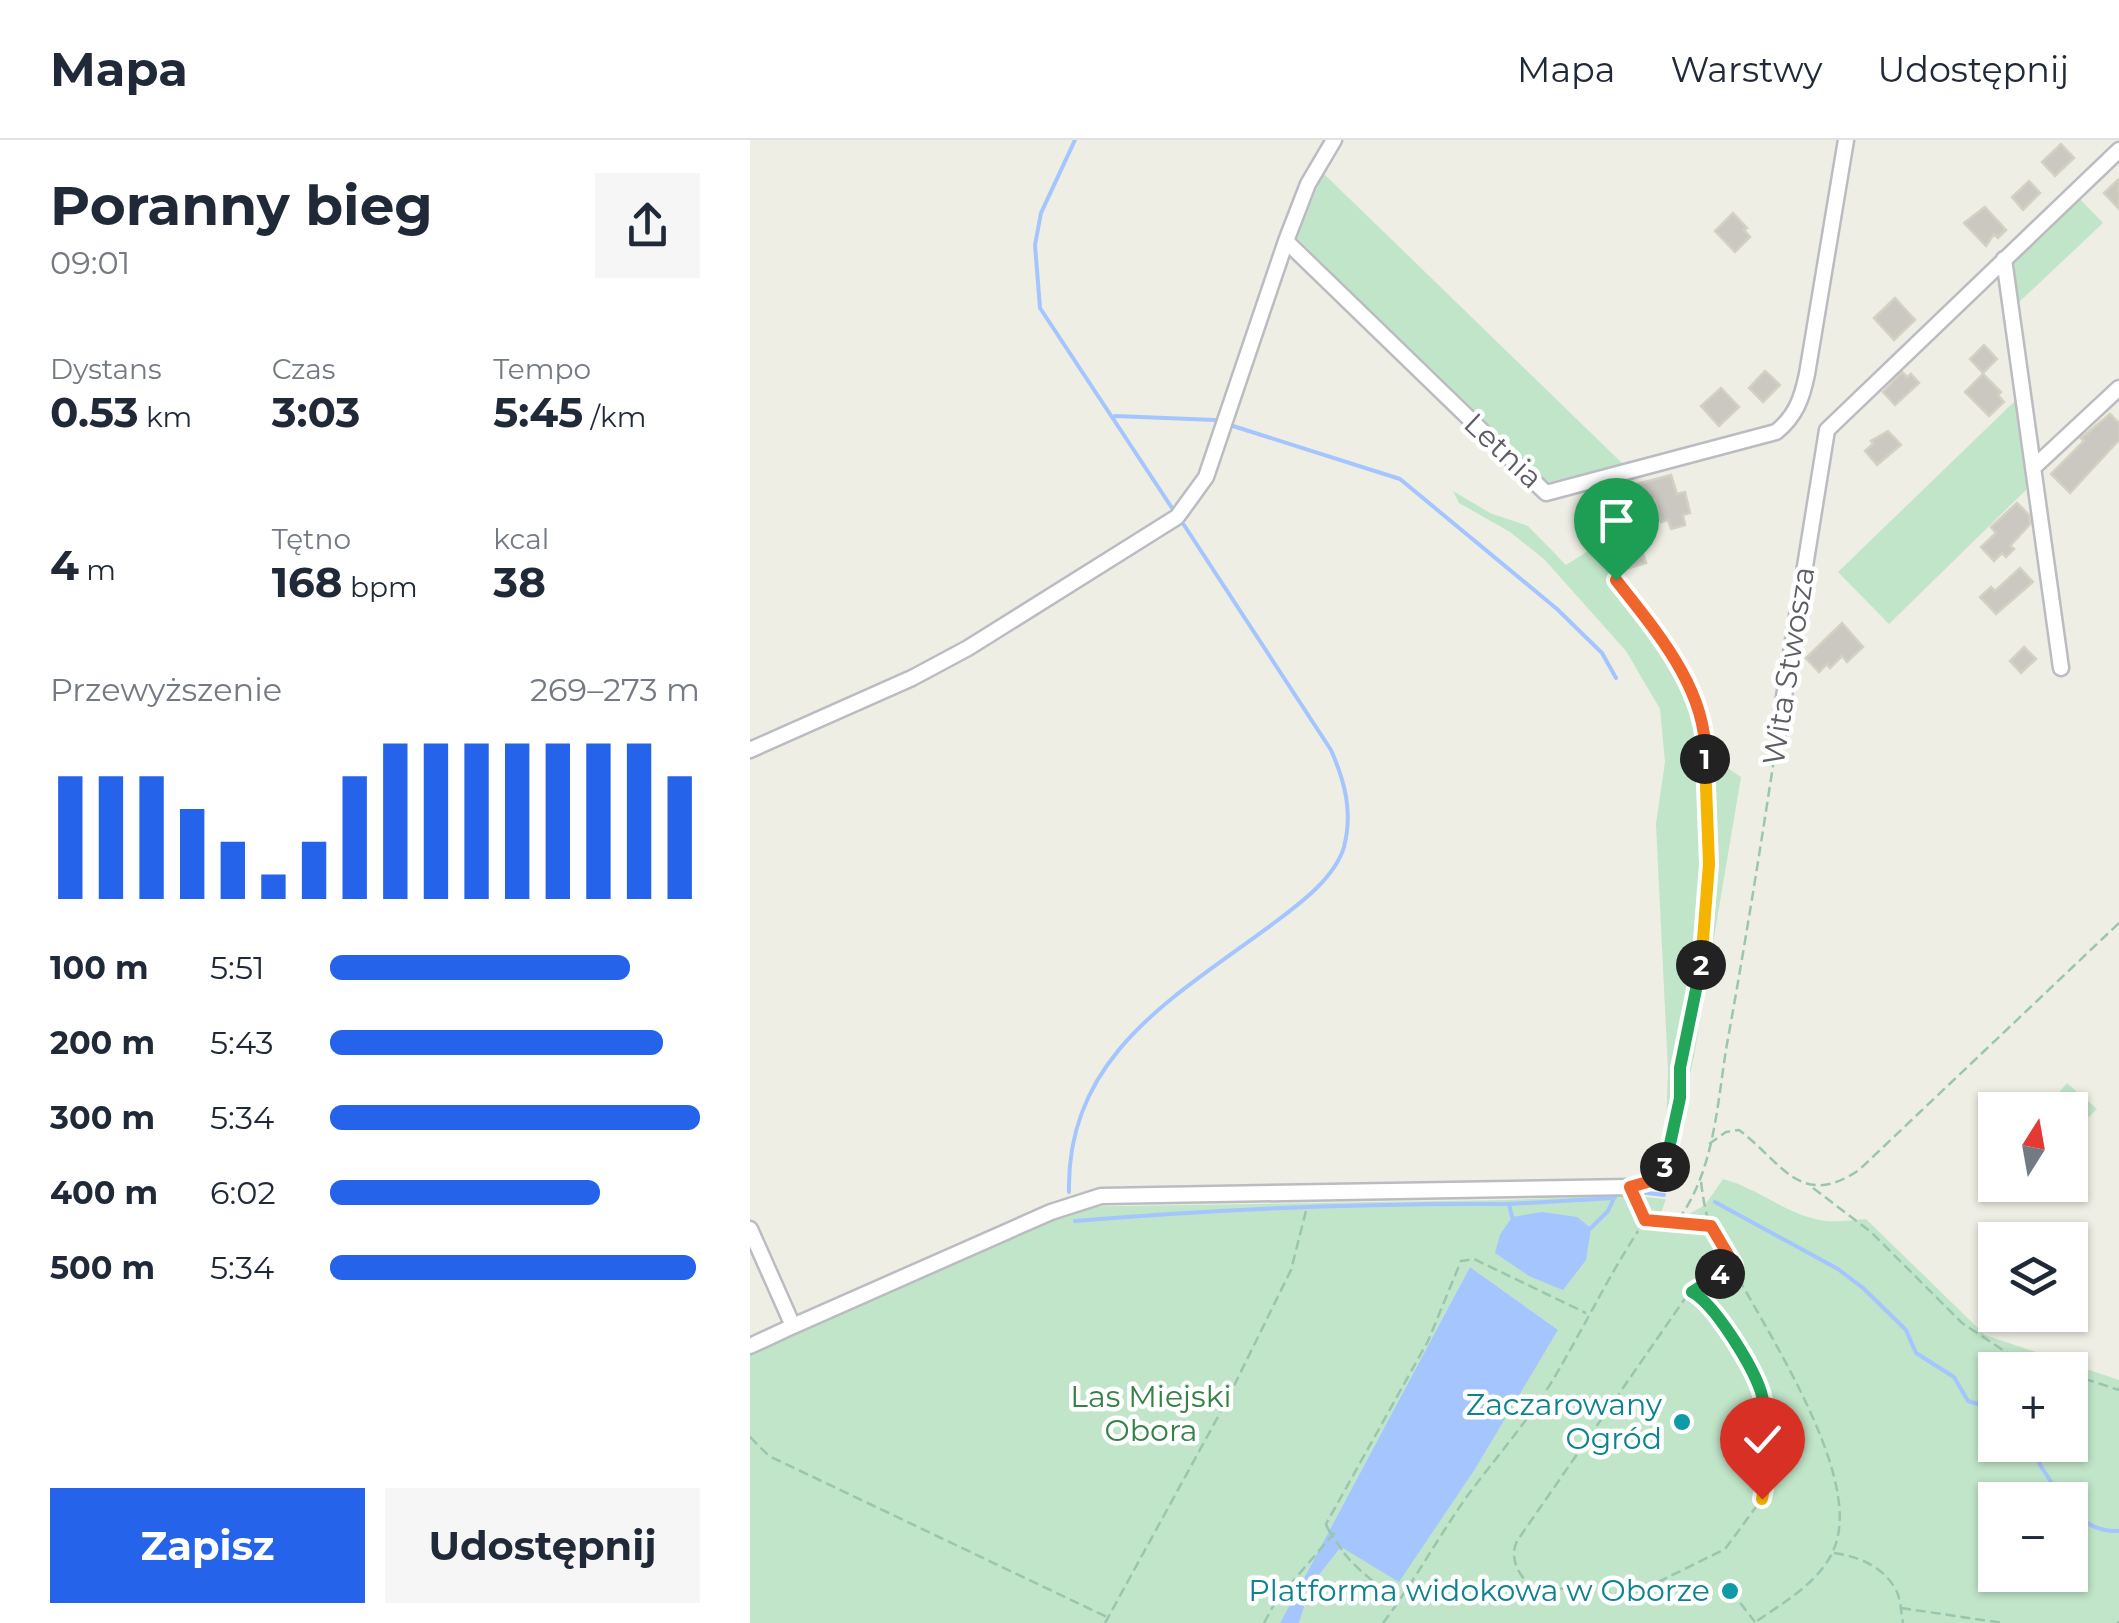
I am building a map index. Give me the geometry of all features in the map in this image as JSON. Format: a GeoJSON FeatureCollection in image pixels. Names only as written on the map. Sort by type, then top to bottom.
{"type":"FeatureCollection","features":[{"type":"Feature","properties":{"kind":"street"},"geometry":{"type":"LineString","coordinates":[[750,750],[951,657],[1177,516],[1206,477],[1286,240],[1308,184],[1334,140]]}},
{"type":"Feature","properties":{"kind":"street","name":"Letnia"},"geometry":{"type":"LineString","coordinates":[[1286,240],[1546,493],[1720,449],[1776,432],[1787,423],[1801,402],[1808,374],[1846,140]]}},
{"type":"Feature","properties":{"kind":"street","name":"Wita Stwosza"},"geometry":{"type":"LineString","coordinates":[[1778,734],[1827,430],[2119,150]]}},
{"type":"Feature","properties":{"kind":"street"},"geometry":{"type":"LineString","coordinates":[[2004,259],[2061,668]]}},
{"type":"Feature","properties":{"kind":"street"},"geometry":{"type":"LineString","coordinates":[[2034,467],[2119,388]]}},
{"type":"Feature","properties":{"kind":"street"},"geometry":{"type":"LineString","coordinates":[[750,1346],[1051,1212],[1101,1196],[1630,1187],[1645,1220]]}},
{"type":"Feature","properties":{"kind":"street"},"geometry":{"type":"LineString","coordinates":[[750,1229],[793,1326]]}},
{"type":"Feature","properties":{"kind":"path"},"geometry":{"type":"LineString","coordinates":[[1596,554],[1665,644],[1700,711],[1706,740],[1709,864],[1703,951],[1680,1068],[1680,1098],[1658,1179],[1630,1187]]}},
{"type":"Feature","properties":{"kind":"path","name":"Wita Stwosza"},"geometry":{"type":"LineString","coordinates":[[1702,1182],[1747,936],[1778,734]]}},
{"type":"Feature","properties":{"kind":"path"},"geometry":{"type":"LineString","coordinates":[[1811,1186],[1838,1184],[1849,1178],[2119,924]]}},
{"type":"Feature","properties":{"kind":"path"},"geometry":{"type":"LineString","coordinates":[[1709,1144],[1726,1132],[1739,1130],[1780,1168],[1811,1186],[1871,1232],[1962,1324],[2006,1352]]}},
{"type":"Feature","properties":{"kind":"path"},"geometry":{"type":"LineString","coordinates":[[1677,1221],[1702,1182]]}},
{"type":"Feature","properties":{"kind":"path"},"geometry":{"type":"LineString","coordinates":[[1702,1182],[1711,1226],[1811,1412],[1841,1520],[1833,1553],[1813,1578],[1755,1623],[1730,1591]]}},
{"type":"Feature","properties":{"kind":"path"},"geometry":{"type":"LineString","coordinates":[[1106,1623],[1225,1404],[1291,1270],[1307,1210]]}},
{"type":"Feature","properties":{"kind":"path"},"geometry":{"type":"LineString","coordinates":[[1383,1623],[1467,1496],[1535,1408],[1645,1220],[1711,1226]]}},
{"type":"Feature","properties":{"kind":"path"},"geometry":{"type":"LineString","coordinates":[[1394,1608],[1389,1596],[1358,1572],[1326,1524],[1428,1341],[1461,1261],[1474,1259],[1588,1314]]}},
{"type":"Feature","properties":{"kind":"path"},"geometry":{"type":"LineString","coordinates":[[1692,1292],[1702,1297],[1729,1335],[1760,1389],[1774,1448],[1762,1499],[1725,1549],[1640,1591],[1622,1594],[1532,1586],[1517,1570],[1514,1546],[1692,1292],[1734,1265]]}},
{"type":"Feature","properties":{"kind":"path"},"geometry":{"type":"LineString","coordinates":[[2088,1380],[2119,1390]]}},
{"type":"Feature","properties":{"kind":"path"},"geometry":{"type":"LineString","coordinates":[[750,1436],[769,1456],[1108,1618]]}},
{"type":"Feature","properties":{"kind":"path"},"geometry":{"type":"LineString","coordinates":[[1264,1623],[1276,1600],[1335,1532]]}},
{"type":"Feature","properties":{"kind":"path"},"geometry":{"type":"LineString","coordinates":[[1833,1553],[1855,1556],[1874,1566],[1896,1591],[1903,1623]]}},
{"type":"Feature","properties":{"kind":"path"},"geometry":{"type":"LineString","coordinates":[[1900,1608],[2003,1623]]}},
{"type":"Feature","properties":{"kind":"green space"},"geometry":{"type":"Polygon","coordinates":[[[1323,173],[1624,465],[1544,483],[1297,238],[1323,173]]]}},
{"type":"Feature","properties":{"kind":"green space"},"geometry":{"type":"Polygon","coordinates":[[[2076,195],[2103,223],[2016,305],[2014,256],[2076,195]]]}},
{"type":"Feature","properties":{"kind":"green space"},"geometry":{"type":"Polygon","coordinates":[[[2018,398],[2030,486],[1889,624],[1838,572],[2018,398]]]}},
{"type":"Feature","properties":{"kind":"green space"},"geometry":{"type":"Polygon","coordinates":[[[1453,491],[1490,513],[1528,526],[1566,565],[1588,551],[1605,552],[1677,653],[1699,700],[1720,763],[1741,777],[1694,1056],[1664,1189],[1668,1070],[1656,824],[1665,762],[1660,709],[1626,651],[1544,559],[1510,532],[1459,503],[1453,491]]]}},
{"type":"Feature","properties":{"kind":"green space"},"geometry":{"type":"Polygon","coordinates":[[[2067,1083],[2077,1092],[2059,1092],[2067,1083]]]}},
{"type":"Feature","properties":{"kind":"green space"},"geometry":{"type":"Polygon","coordinates":[[[2088,1101],[2097,1109],[2088,1118],[2088,1101]]]}},
{"type":"Feature","properties":{"kind":"green space","name":"Las Miejski Obora"},"geometry":{"type":"Polygon","coordinates":[[[1723,1179],[1812,1218],[1866,1219],[1978,1332],[2036,1352],[1978,1352],[1978,1462],[2088,1462],[2088,1370],[2119,1380],[2119,1623],[1299,1623],[1311,1585],[1341,1547],[1399,1581],[1558,1330],[1470,1267],[1280,1623],[750,1623],[750,1355],[1055,1207],[1620,1195],[1666,1199],[1658,1222],[1668,1226],[1705,1205],[1723,1179]]]}},
{"type":"Feature","properties":{"kind":"water"},"geometry":{"type":"Polygon","coordinates":[[[1542,1212],[1577,1217],[1591,1228],[1586,1260],[1563,1290],[1529,1276],[1495,1253],[1500,1235],[1512,1217],[1542,1212]]]}},
{"type":"Feature","properties":{"kind":"water"},"geometry":{"type":"Polygon","coordinates":[[[1470,1267],[1558,1330],[1475,1469],[1399,1582],[1341,1547],[1311,1585],[1299,1623],[1280,1623],[1470,1267]]]}},
{"type":"Feature","properties":{"kind":"building"},"geometry":{"type":"Polygon","coordinates":[[[2061,144],[2074,158],[2055,176],[2042,162],[2061,144]]]}},
{"type":"Feature","properties":{"kind":"building"},"geometry":{"type":"Polygon","coordinates":[[[2119,179],[2119,209],[2104,193],[2119,179]]]}},
{"type":"Feature","properties":{"kind":"building"},"geometry":{"type":"Polygon","coordinates":[[[2029,181],[2040,193],[2023,210],[2012,197],[2029,181]]]}},
{"type":"Feature","properties":{"kind":"building"},"geometry":{"type":"Polygon","coordinates":[[[1985,207],[2006,230],[1998,238],[1994,234],[1986,246],[1964,223],[1985,207]]]}},
{"type":"Feature","properties":{"kind":"building"},"geometry":{"type":"Polygon","coordinates":[[[1733,213],[1750,237],[1735,252],[1715,231],[1733,213]]]}},
{"type":"Feature","properties":{"kind":"building"},"geometry":{"type":"Polygon","coordinates":[[[1895,298],[1915,320],[1894,340],[1874,318],[1895,298]]]}},
{"type":"Feature","properties":{"kind":"building"},"geometry":{"type":"Polygon","coordinates":[[[1984,345],[1997,359],[1983,373],[1970,359],[1984,345]]]}},
{"type":"Feature","properties":{"kind":"building"},"geometry":{"type":"Polygon","coordinates":[[[1765,371],[1780,385],[1763,402],[1749,388],[1765,371]]]}},
{"type":"Feature","properties":{"kind":"building"},"geometry":{"type":"Polygon","coordinates":[[[1902,372],[1907,377],[1911,374],[1919,383],[1895,405],[1883,392],[1902,372]]]}},
{"type":"Feature","properties":{"kind":"building"},"geometry":{"type":"Polygon","coordinates":[[[1983,374],[2001,392],[1998,395],[2004,402],[1989,416],[1965,392],[1983,374]]]}},
{"type":"Feature","properties":{"kind":"building"},"geometry":{"type":"Polygon","coordinates":[[[1721,388],[1739,407],[1719,426],[1701,406],[1721,388]]]}},
{"type":"Feature","properties":{"kind":"building"},"geometry":{"type":"Polygon","coordinates":[[[2110,414],[2119,423],[2119,440],[2070,493],[2051,474],[2084,441],[2081,438],[2110,414]]]}},
{"type":"Feature","properties":{"kind":"building"},"geometry":{"type":"Polygon","coordinates":[[[1888,431],[1901,445],[1877,465],[1865,451],[1873,444],[1871,441],[1888,431]]]}},
{"type":"Feature","properties":{"kind":"building"},"geometry":{"type":"Polygon","coordinates":[[[1671,475],[1677,494],[1685,492],[1690,513],[1683,515],[1685,525],[1671,529],[1668,520],[1661,522],[1655,499],[1608,511],[1603,493],[1671,475]]]}},
{"type":"Feature","properties":{"kind":"building"},"geometry":{"type":"Polygon","coordinates":[[[2017,503],[2029,515],[2030,524],[2010,546],[2014,549],[1994,561],[1981,547],[1996,533],[1991,527],[2017,503]]]}},
{"type":"Feature","properties":{"kind":"building"},"geometry":{"type":"Polygon","coordinates":[[[1638,537],[1646,563],[1626,569],[1618,543],[1638,537]]]}},
{"type":"Feature","properties":{"kind":"building"},"geometry":{"type":"Polygon","coordinates":[[[2020,568],[2033,582],[1996,614],[1980,597],[1991,587],[1995,591],[2020,568]]]}},
{"type":"Feature","properties":{"kind":"building"},"geometry":{"type":"Polygon","coordinates":[[[1842,623],[1863,647],[1847,662],[1842,656],[1819,672],[1806,658],[1842,623]]]}},
{"type":"Feature","properties":{"kind":"building"},"geometry":{"type":"Polygon","coordinates":[[[2024,647],[2036,659],[2021,673],[2010,661],[2024,647]]]}},
{"type":"Feature","properties":{"kind":"waterway"},"geometry":{"type":"LineString","coordinates":[[1075,140],[1041,213],[1035,245],[1040,308],[1172,508]]}},
{"type":"Feature","properties":{"kind":"waterway"},"geometry":{"type":"LineString","coordinates":[[1115,416],[1215,420]]}},
{"type":"Feature","properties":{"kind":"waterway"},"geometry":{"type":"LineString","coordinates":[[1233,426],[1400,479],[1557,609],[1602,653],[1616,678]]}},
{"type":"Feature","properties":{"kind":"waterway"},"geometry":{"type":"LineString","coordinates":[[1069,1192],[1073,1143],[1087,1101],[1108,1064],[1168,1002],[1317,888],[1340,858],[1347,834],[1346,797],[1331,750],[1184,525]]}},
{"type":"Feature","properties":{"kind":"waterway"},"geometry":{"type":"LineString","coordinates":[[1639,1192],[1664,1195]]}},
{"type":"Feature","properties":{"kind":"waterway"},"geometry":{"type":"LineString","coordinates":[[1509,1204],[1614,1198],[1617,1194]]}},
{"type":"Feature","properties":{"kind":"waterway"},"geometry":{"type":"LineString","coordinates":[[1591,1228],[1608,1211],[1614,1198]]}},
{"type":"Feature","properties":{"kind":"waterway"},"geometry":{"type":"LineString","coordinates":[[1715,1202],[1838,1269],[1863,1288],[1906,1330],[1916,1353],[1954,1377],[1968,1401],[1978,1404]]}},
{"type":"Feature","properties":{"kind":"waterway"},"geometry":{"type":"LineString","coordinates":[[1075,1221],[1292,1208],[1455,1204],[1509,1204],[1512,1217]]}},
{"type":"Feature","properties":{"kind":"waterway"},"geometry":{"type":"LineString","coordinates":[[2039,1462],[2051,1482]]}},
{"type":"Feature","properties":{"kind":"waterway"},"geometry":{"type":"LineString","coordinates":[[2088,1523],[2119,1531]]}},
{"type":"Feature","properties":{"kind":"place","name":"Zaczarowany Ogród"},"geometry":{"type":"Point","coordinates":[1682,1422]}},
{"type":"Feature","properties":{"kind":"place","name":"Platforma widokowa w Oborze"},"geometry":{"type":"Point","coordinates":[1730,1591]}},
{"type":"Feature","properties":{"kind":"route"},"geometry":{"type":"LineString","coordinates":[[1616,580],[1665,644],[1700,711],[1706,740],[1709,864],[1703,951],[1680,1068],[1674,1130],[1658,1179],[1630,1187],[1645,1220],[1711,1226],[1734,1265],[1692,1292],[1702,1297],[1729,1335],[1760,1389],[1774,1448],[1762,1499]]}}]}
